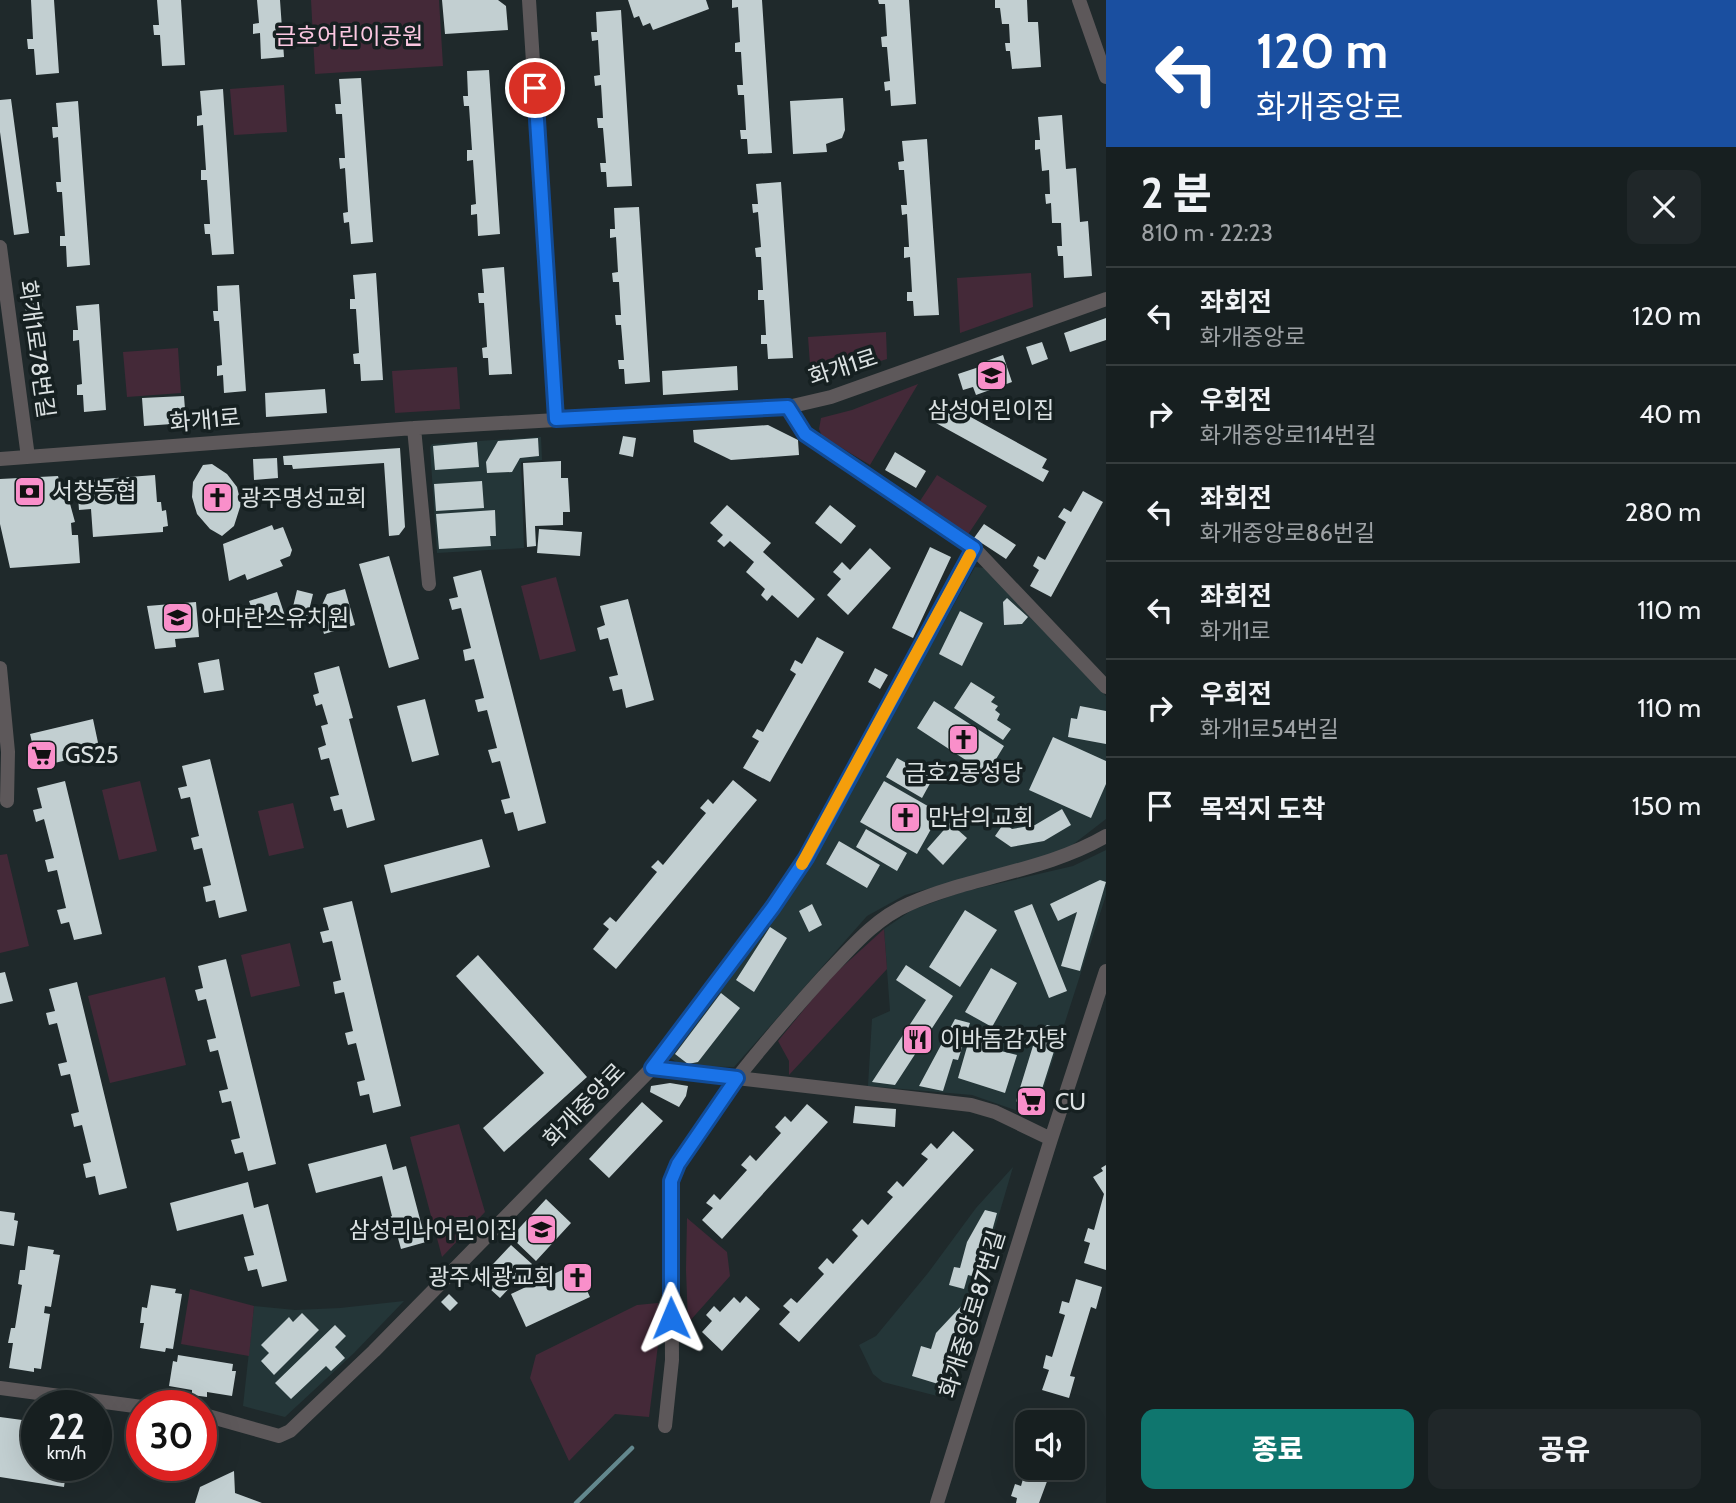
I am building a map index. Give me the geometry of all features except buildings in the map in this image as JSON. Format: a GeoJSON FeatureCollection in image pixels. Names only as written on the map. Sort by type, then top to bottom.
{"type":"FeatureCollection","features":[{"type":"Feature","properties":{"kind":"street"},"geometry":{"type":"LineString","coordinates":[[529,0],[556,419]]}},
{"type":"Feature","properties":{"kind":"street"},"geometry":{"type":"LineString","coordinates":[[1079,0],[1106,77]]}},
{"type":"Feature","properties":{"kind":"street","name":"화개1로78번길"},"geometry":{"type":"LineString","coordinates":[[0,247],[28,457]]}},
{"type":"Feature","properties":{"kind":"street","name":"화개1로"},"geometry":{"type":"LineString","coordinates":[[0,459],[414,428],[788,407],[831,397],[1106,299]]}},
{"type":"Feature","properties":{"kind":"street"},"geometry":{"type":"LineString","coordinates":[[788,407],[805,434],[974,548],[1106,687]]}},
{"type":"Feature","properties":{"kind":"street"},"geometry":{"type":"LineString","coordinates":[[414,428],[429,584]]}},
{"type":"Feature","properties":{"kind":"street"},"geometry":{"type":"LineString","coordinates":[[652,1068],[773,907],[806,858],[974,548]]}},
{"type":"Feature","properties":{"kind":"street"},"geometry":{"type":"LineString","coordinates":[[0,668],[8,752],[7,801]]}},
{"type":"Feature","properties":{"kind":"street"},"geometry":{"type":"LineString","coordinates":[[666,1426],[672,1360],[671,1181],[678,1164],[737,1078],[794,1009],[868,929],[907,904],[961,885],[1081,851],[1106,836]]}},
{"type":"Feature","properties":{"kind":"street","name":"화개중앙로87번길"},"geometry":{"type":"LineString","coordinates":[[937,1503],[1106,971]]}},
{"type":"Feature","properties":{"kind":"street","name":"화개중앙로"},"geometry":{"type":"LineString","coordinates":[[217,1419],[279,1436],[290,1432],[374,1351],[652,1068],[737,1078]]}},
{"type":"Feature","properties":{"kind":"street"},"geometry":{"type":"LineString","coordinates":[[737,1078],[971,1105],[995,1112],[1051,1139]]}},
{"type":"Feature","properties":{"kind":"street"},"geometry":{"type":"LineString","coordinates":[[0,1388],[126,1405]]}},
{"type":"Feature","properties":{"kind":"shaded area"},"geometry":{"type":"Polygon","coordinates":[[[541,437],[542,460],[521,462],[524,548],[437,553],[430,447],[432,444],[541,437]]]}},
{"type":"Feature","properties":{"kind":"shaded area"},"geometry":{"type":"Polygon","coordinates":[[[975,567],[985,568],[1106,696],[1106,819],[1071,846],[1046,857],[905,895],[867,916],[734,1067],[682,1066],[669,1057],[795,888],[975,567]]]}},
{"type":"Feature","properties":{"kind":"shaded area"},"geometry":{"type":"Polygon","coordinates":[[[1106,850],[1106,895],[1037,1109],[1024,1113],[972,1095],[868,1086],[872,1019],[890,1011],[884,929],[912,910],[962,892],[1073,866],[1106,850]]]}},
{"type":"Feature","properties":{"kind":"shaded area"},"geometry":{"type":"Polygon","coordinates":[[[1013,1167],[945,1398],[883,1382],[873,1374],[859,1345],[876,1336],[928,1273],[976,1208],[1013,1167]]]}},
{"type":"Feature","properties":{"kind":"shaded area"},"geometry":{"type":"Polygon","coordinates":[[[404,1301],[354,1353],[285,1417],[243,1406],[254,1306],[295,1310],[404,1301]]]}},
{"type":"Feature","properties":{"kind":"green space","name":"금호어린이공원"},"geometry":{"type":"Polygon","coordinates":[[[311,0],[439,0],[443,66],[315,74],[311,0]]]}},
{"type":"Feature","properties":{"kind":"green space"},"geometry":{"type":"Polygon","coordinates":[[[284,85],[287,132],[234,135],[230,89],[284,85]]]}},
{"type":"Feature","properties":{"kind":"green space"},"geometry":{"type":"Polygon","coordinates":[[[1031,273],[1033,307],[960,333],[957,278],[1031,273]]]}},
{"type":"Feature","properties":{"kind":"green space"},"geometry":{"type":"Polygon","coordinates":[[[886,332],[887,359],[833,376],[811,378],[808,337],[886,332]]]}},
{"type":"Feature","properties":{"kind":"green space"},"geometry":{"type":"Polygon","coordinates":[[[178,348],[181,393],[127,397],[123,352],[178,348]]]}},
{"type":"Feature","properties":{"kind":"green space"},"geometry":{"type":"Polygon","coordinates":[[[457,367],[460,409],[395,413],[392,371],[457,367]]]}},
{"type":"Feature","properties":{"kind":"green space"},"geometry":{"type":"Polygon","coordinates":[[[918,384],[870,465],[822,436],[819,429],[821,418],[852,410],[918,384]]]}},
{"type":"Feature","properties":{"kind":"green space"},"geometry":{"type":"Polygon","coordinates":[[[937,475],[987,506],[967,536],[920,501],[937,475]]]}},
{"type":"Feature","properties":{"kind":"green space"},"geometry":{"type":"Polygon","coordinates":[[[556,577],[576,651],[540,660],[521,586],[556,577]]]}},
{"type":"Feature","properties":{"kind":"green space"},"geometry":{"type":"Polygon","coordinates":[[[140,781],[157,851],[119,860],[102,790],[140,781]]]}},
{"type":"Feature","properties":{"kind":"green space"},"geometry":{"type":"Polygon","coordinates":[[[293,803],[304,848],[269,856],[258,811],[293,803]]]}},
{"type":"Feature","properties":{"kind":"green space"},"geometry":{"type":"Polygon","coordinates":[[[7,854],[29,946],[0,953],[0,855],[7,854]]]}},
{"type":"Feature","properties":{"kind":"green space"},"geometry":{"type":"Polygon","coordinates":[[[884,929],[887,969],[789,1075],[789,1061],[778,1041],[829,979],[884,929]]]}},
{"type":"Feature","properties":{"kind":"green space"},"geometry":{"type":"Polygon","coordinates":[[[290,943],[300,986],[251,997],[241,955],[290,943]]]}},
{"type":"Feature","properties":{"kind":"green space"},"geometry":{"type":"Polygon","coordinates":[[[165,977],[186,1065],[110,1083],[88,996],[165,977]]]}},
{"type":"Feature","properties":{"kind":"green space"},"geometry":{"type":"Polygon","coordinates":[[[459,1124],[485,1212],[442,1257],[410,1137],[459,1124]]]}},
{"type":"Feature","properties":{"kind":"green space"},"geometry":{"type":"Polygon","coordinates":[[[687,1218],[727,1252],[730,1276],[688,1323],[686,1270],[687,1218]]]}},
{"type":"Feature","properties":{"kind":"green space"},"geometry":{"type":"Polygon","coordinates":[[[190,1289],[254,1306],[249,1356],[181,1344],[190,1289]]]}},
{"type":"Feature","properties":{"kind":"green space"},"geometry":{"type":"Polygon","coordinates":[[[658,1303],[659,1337],[649,1417],[615,1414],[569,1461],[530,1378],[536,1355],[637,1305],[658,1303]]]}},
{"type":"Feature","properties":{"kind":"waterway"},"geometry":{"type":"LineString","coordinates":[[576,1503],[632,1448]]}},
{"type":"Feature","properties":{"kind":"slow traffic"},"geometry":{"type":"LineString","coordinates":[[802,864],[970,555]]}},
{"type":"Feature","properties":{"kind":"place","name":"삼성어린이집"},"geometry":{"type":"Point","coordinates":[991,376]}},
{"type":"Feature","properties":{"kind":"place","name":"서창농협"},"geometry":{"type":"Point","coordinates":[29,491]}},
{"type":"Feature","properties":{"kind":"place","name":"광주명성교회"},"geometry":{"type":"Point","coordinates":[217,498]}},
{"type":"Feature","properties":{"kind":"place","name":"아마란스유치원"},"geometry":{"type":"Point","coordinates":[178,618]}},
{"type":"Feature","properties":{"kind":"place","name":"금호2동성당"},"geometry":{"type":"Point","coordinates":[964,739]}},
{"type":"Feature","properties":{"kind":"place","name":"GS25"},"geometry":{"type":"Point","coordinates":[42,755]}},
{"type":"Feature","properties":{"kind":"place","name":"만남의교회"},"geometry":{"type":"Point","coordinates":[905,817]}},
{"type":"Feature","properties":{"kind":"place","name":"이바돔감자탕"},"geometry":{"type":"Point","coordinates":[917,1039]}},
{"type":"Feature","properties":{"kind":"place","name":"CU"},"geometry":{"type":"Point","coordinates":[1032,1102]}},
{"type":"Feature","properties":{"kind":"place","name":"삼성리나어린이집"},"geometry":{"type":"Point","coordinates":[541,1230]}},
{"type":"Feature","properties":{"kind":"place","name":"광주세광교회"},"geometry":{"type":"Point","coordinates":[578,1277]}},
{"type":"Feature","properties":{"kind":"route"},"geometry":{"type":"LineString","coordinates":[[535,88],[556,419],[788,407],[805,434],[974,548],[806,858],[773,907],[652,1068],[737,1078],[678,1164],[671,1181],[671,1318]]}}]}
